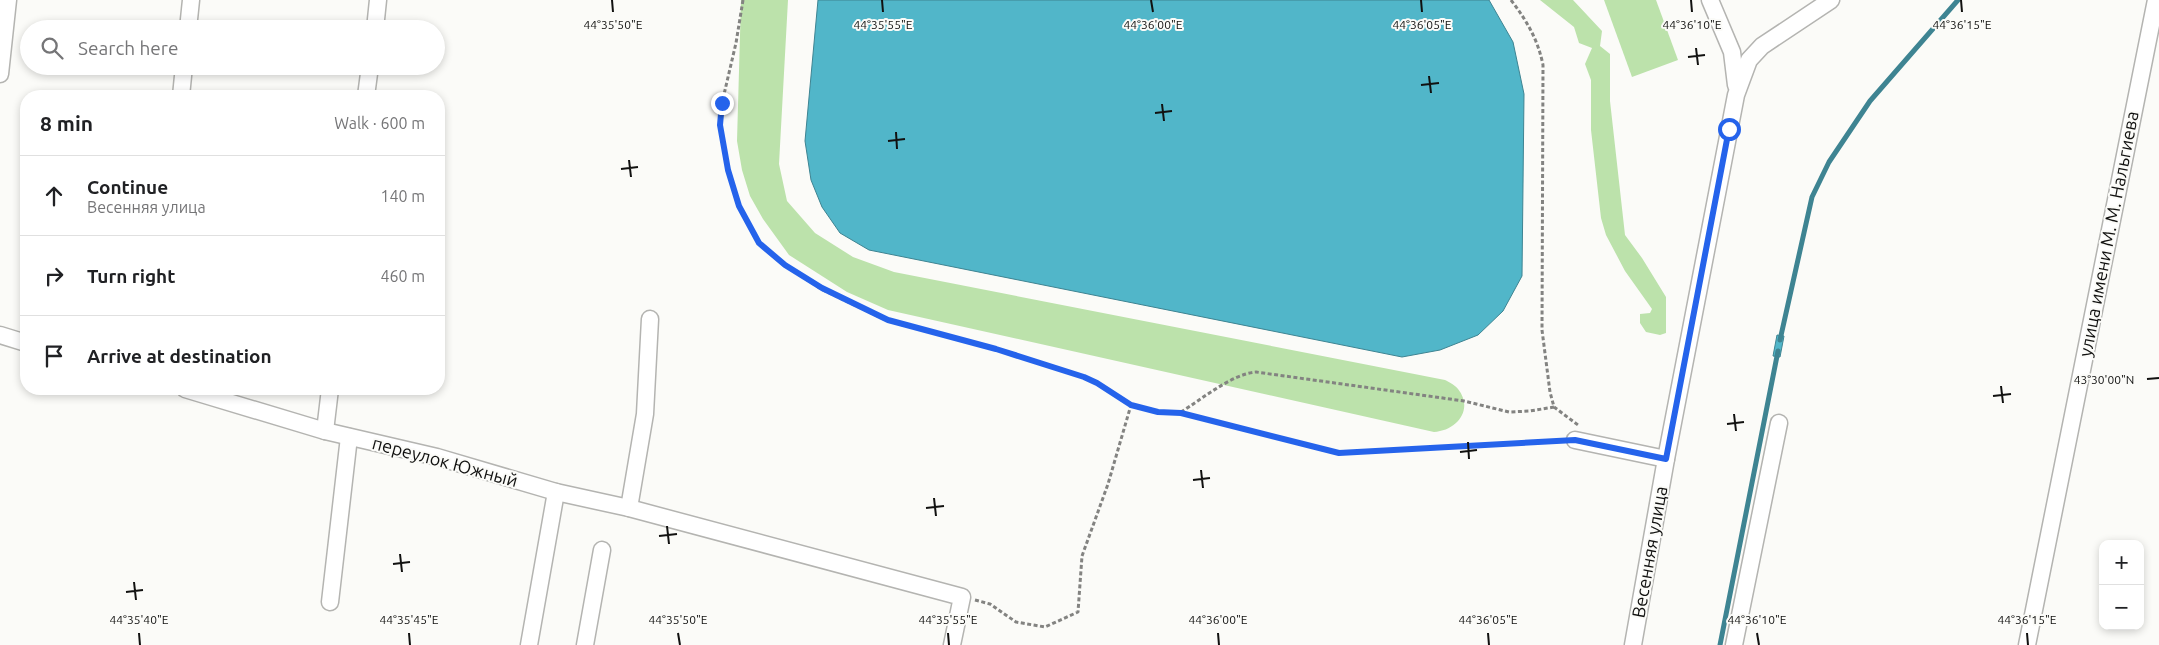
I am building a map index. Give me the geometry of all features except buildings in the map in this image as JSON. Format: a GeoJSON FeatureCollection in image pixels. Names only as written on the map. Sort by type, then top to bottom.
{"type":"FeatureCollection","features":[{"type":"Feature","properties":{"kind":"street"},"geometry":{"type":"LineString","coordinates":[[0,74],[8,0]]}},
{"type":"Feature","properties":{"kind":"street"},"geometry":{"type":"LineString","coordinates":[[189,20],[191,0]]}},
{"type":"Feature","properties":{"kind":"street"},"geometry":{"type":"LineString","coordinates":[[375,20],[378,0]]}},
{"type":"Feature","properties":{"kind":"street"},"geometry":{"type":"LineString","coordinates":[[1710,0],[1732,52],[1736,94]]}},
{"type":"Feature","properties":{"kind":"street","name":"Весенняя улица"},"geometry":{"type":"LineString","coordinates":[[1633,645],[1666,459],[1736,94],[1749,60],[1762,46],[1832,0]]}},
{"type":"Feature","properties":{"kind":"street","name":"улица имени М. М. Нальгиева"},"geometry":{"type":"LineString","coordinates":[[2027,645],[2156,0]]}},
{"type":"Feature","properties":{"kind":"street"},"geometry":{"type":"LineString","coordinates":[[181,90],[183,75]]}},
{"type":"Feature","properties":{"kind":"street"},"geometry":{"type":"LineString","coordinates":[[367,90],[369,75]]}},
{"type":"Feature","properties":{"kind":"street"},"geometry":{"type":"LineString","coordinates":[[628,508],[645,414],[650,319]]}},
{"type":"Feature","properties":{"kind":"street"},"geometry":{"type":"LineString","coordinates":[[0,335],[20,340]]}},
{"type":"Feature","properties":{"kind":"street","name":"переулок Южный"},"geometry":{"type":"LineString","coordinates":[[205,395],[325,431],[437,457],[556,492],[628,508],[962,597]]}},
{"type":"Feature","properties":{"kind":"street"},"geometry":{"type":"LineString","coordinates":[[325,431],[329,395]]}},
{"type":"Feature","properties":{"kind":"street"},"geometry":{"type":"LineString","coordinates":[[1734,645],[1779,423]]}},
{"type":"Feature","properties":{"kind":"street"},"geometry":{"type":"LineString","coordinates":[[330,602],[349,437]]}},
{"type":"Feature","properties":{"kind":"street"},"geometry":{"type":"LineString","coordinates":[[1575,440],[1666,459]]}},
{"type":"Feature","properties":{"kind":"street"},"geometry":{"type":"LineString","coordinates":[[529,645],[556,492]]}},
{"type":"Feature","properties":{"kind":"street"},"geometry":{"type":"LineString","coordinates":[[585,645],[602,550]]}},
{"type":"Feature","properties":{"kind":"street"},"geometry":{"type":"LineString","coordinates":[[952,645],[962,597]]}},
{"type":"Feature","properties":{"kind":"path"},"geometry":{"type":"LineString","coordinates":[[743,0],[736,43],[722,103],[720,125],[728,170],[739,206],[759,243],[785,265],[822,288],[888,320],[996,349],[1084,377],[1131,405],[1158,412],[1181,413],[1339,453],[1575,440],[1580,426],[1554,407],[1550,392],[1542,330],[1543,66],[1539,48],[1531,28],[1511,0]]}},
{"type":"Feature","properties":{"kind":"path"},"geometry":{"type":"LineString","coordinates":[[1181,413],[1224,385],[1244,375],[1256,372],[1464,401],[1509,412],[1530,412],[1554,407]]}},
{"type":"Feature","properties":{"kind":"path"},"geometry":{"type":"LineString","coordinates":[[962,597],[990,604],[1016,622],[1045,627],[1078,612],[1082,556],[1108,484],[1131,405]]}},
{"type":"Feature","properties":{"kind":"green space"},"geometry":{"type":"Polygon","coordinates":[[[741,0],[788,0],[779,164],[787,201],[815,233],[853,257],[894,272],[1445,380],[1457,388],[1463,397],[1464,411],[1461,418],[1450,428],[1434,432],[888,310],[847,292],[789,255],[763,219],[750,196],[742,170],[737,141],[741,0]]]}},
{"type":"Feature","properties":{"kind":"green space"},"geometry":{"type":"Polygon","coordinates":[[[1540,0],[1573,0],[1602,31],[1600,46],[1610,54],[1610,101],[1625,235],[1666,297],[1666,333],[1660,335],[1646,332],[1640,323],[1640,314],[1650,313],[1652,309],[1625,271],[1606,235],[1601,218],[1591,130],[1591,80],[1585,64],[1592,48],[1579,43],[1574,27],[1540,0]]]}},
{"type":"Feature","properties":{"kind":"green space"},"geometry":{"type":"Polygon","coordinates":[[[1604,0],[1656,0],[1678,60],[1632,77],[1604,0]]]}},
{"type":"Feature","properties":{"kind":"water"},"geometry":{"type":"Polygon","coordinates":[[[818,0],[1489,0],[1513,42],[1524,94],[1522,276],[1503,311],[1478,335],[1440,350],[1402,357],[869,250],[840,233],[822,207],[811,180],[805,141],[818,0]]]}},
{"type":"Feature","properties":{"kind":"water"},"geometry":{"type":"Polygon","coordinates":[[[1777,335],[1784,336],[1780,357],[1773,356],[1777,335]]]}},
{"type":"Feature","properties":{"kind":"waterway"},"geometry":{"type":"LineString","coordinates":[[1780,340],[1812,197],[1829,162],[1870,101],[1958,0]]}},
{"type":"Feature","properties":{"kind":"waterway"},"geometry":{"type":"LineString","coordinates":[[1720,645],[1778,351]]}},
{"type":"Feature","properties":{"kind":"route"},"geometry":{"type":"LineString","coordinates":[[722,103],[720,125],[728,170],[739,206],[759,243],[785,265],[822,288],[888,320],[996,349],[1084,377],[1131,405],[1158,412],[1181,413],[1339,453],[1575,440],[1666,459],[1729,129]]}}]}
